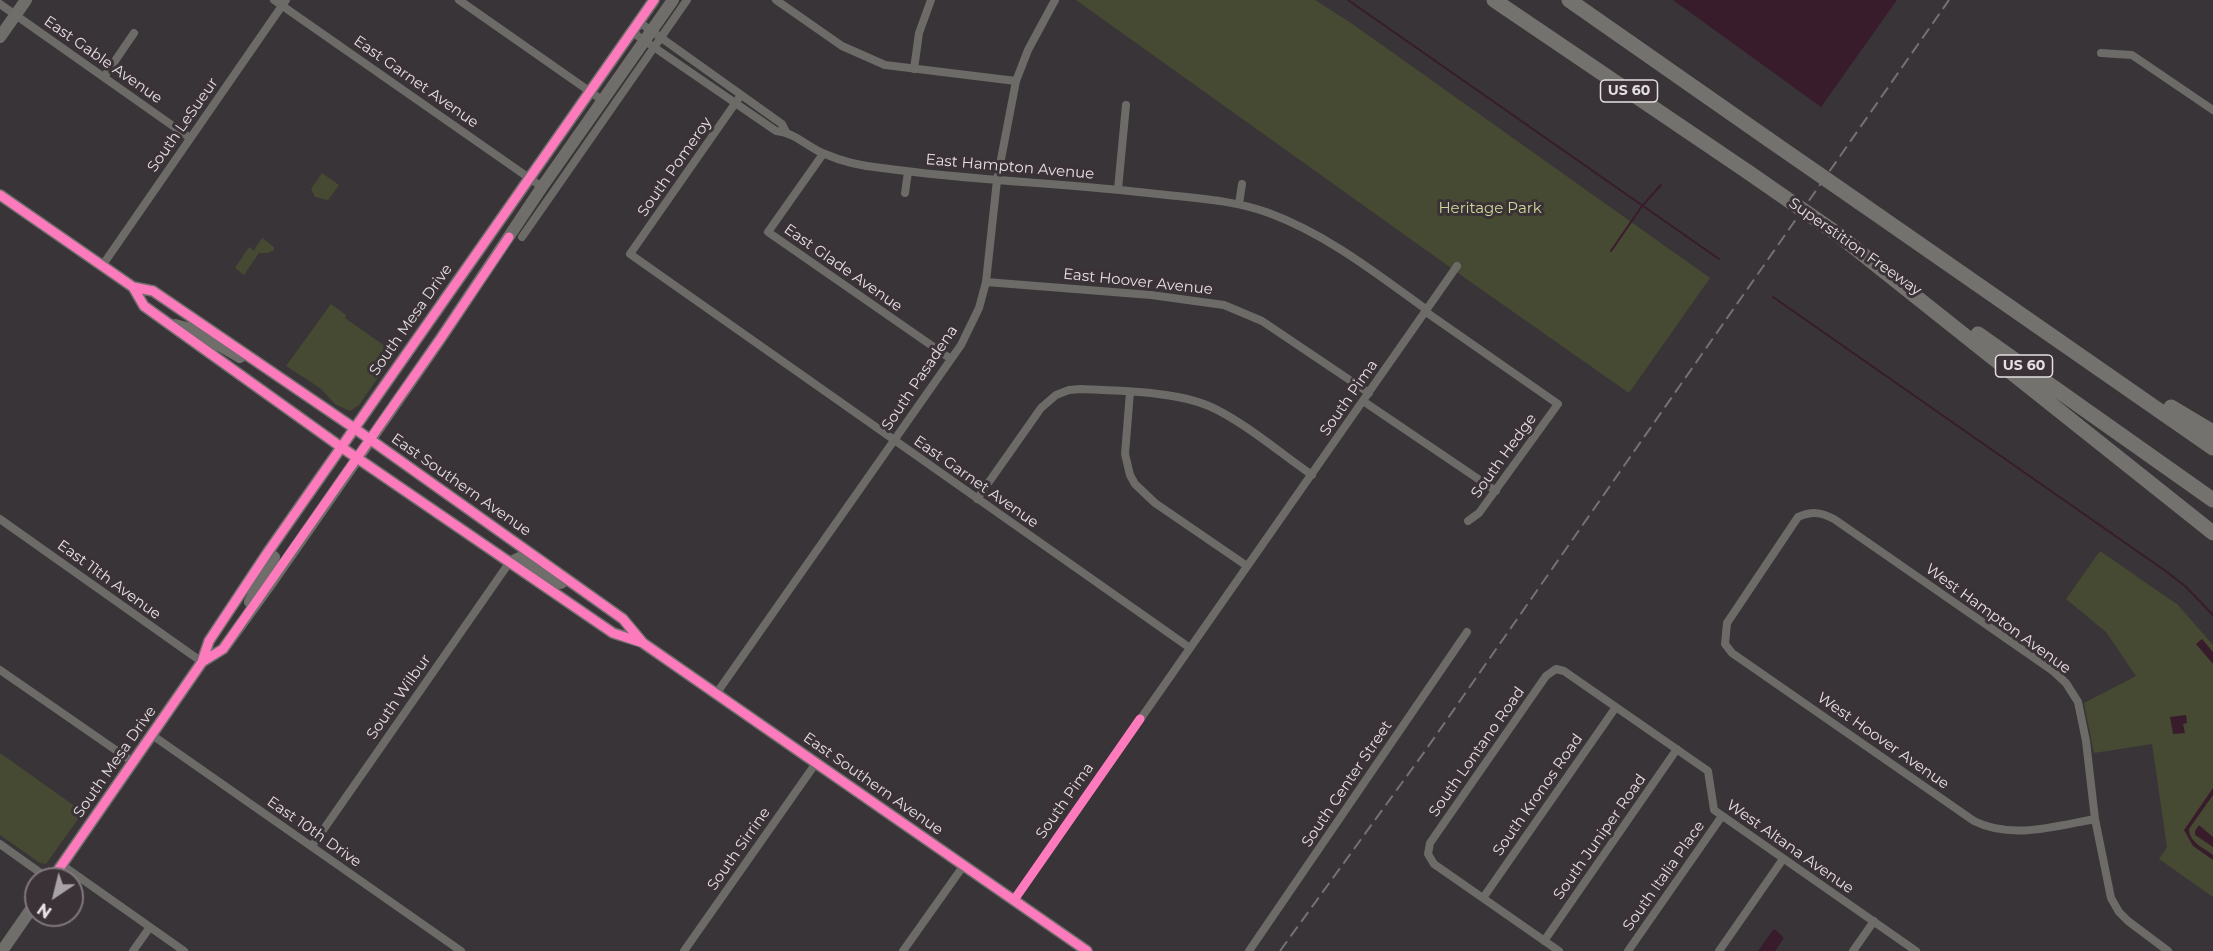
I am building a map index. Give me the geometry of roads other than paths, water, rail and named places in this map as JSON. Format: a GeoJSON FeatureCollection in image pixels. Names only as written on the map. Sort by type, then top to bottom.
{"type":"FeatureCollection","features":[{"type":"Feature","properties":{"kind":"highway","name":"Superstition Freeway"},"geometry":{"type":"LineString","coordinates":[[1492,0],[1836,233],[2213,500]]}},
{"type":"Feature","properties":{"kind":"highway","name":"US 60"},"geometry":{"type":"LineString","coordinates":[[1569,0],[2213,448]]}},
{"type":"Feature","properties":{"kind":"highway"},"geometry":{"type":"LineString","coordinates":[[1580,0],[1677,75]]}},
{"type":"Feature","properties":{"kind":"highway"},"geometry":{"type":"LineString","coordinates":[[1836,233],[2213,533]]}},
{"type":"Feature","properties":{"kind":"highway"},"geometry":{"type":"LineString","coordinates":[[2060,340],[2213,432]]}},
{"type":"Feature","properties":{"kind":"main road"},"geometry":{"type":"LineString","coordinates":[[0,37],[26,0]]}},
{"type":"Feature","properties":{"kind":"main road","name":"South Mesa Drive"},"geometry":{"type":"LineString","coordinates":[[202,663],[223,649],[249,613],[441,338],[602,100],[652,39],[665,11],[673,0]]}},
{"type":"Feature","properties":{"kind":"main road","name":"South Mesa Drive"},"geometry":{"type":"LineString","coordinates":[[62,865],[202,663],[209,641],[279,537],[652,1]]}},
{"type":"Feature","properties":{"kind":"main road","name":"East Southern Avenue"},"geometry":{"type":"LineString","coordinates":[[0,195],[133,287],[153,291],[354,428],[623,619],[643,643],[1087,951]]}},
{"type":"Feature","properties":{"kind":"main road","name":"East Southern Avenue"},"geometry":{"type":"LineString","coordinates":[[133,287],[144,306],[357,459],[613,633],[643,643]]}},
{"type":"Feature","properties":{"kind":"main road"},"geometry":{"type":"LineString","coordinates":[[170,324],[194,330],[233,354],[253,358]]}},
{"type":"Feature","properties":{"kind":"main road"},"geometry":{"type":"LineString","coordinates":[[249,613],[251,598],[275,554],[279,537]]}},
{"type":"Feature","properties":{"kind":"main road"},"geometry":{"type":"LineString","coordinates":[[509,563],[519,558],[527,561],[574,591],[586,592]]}},
{"type":"Feature","properties":{"kind":"main road"},"geometry":{"type":"LineString","coordinates":[[2,951],[24,919]]}},
{"type":"Feature","properties":{"kind":"street","name":"East Garnet Avenue"},"geometry":{"type":"LineString","coordinates":[[274,0],[284,3],[542,187]]}},
{"type":"Feature","properties":{"kind":"street"},"geometry":{"type":"LineString","coordinates":[[459,0],[602,100]]}},
{"type":"Feature","properties":{"kind":"street","name":"South Mesa Drive"},"geometry":{"type":"LineString","coordinates":[[522,237],[652,39],[687,0]]}},
{"type":"Feature","properties":{"kind":"street"},"geometry":{"type":"LineString","coordinates":[[776,0],[842,46],[885,65],[1016,81]]}},
{"type":"Feature","properties":{"kind":"street"},"geometry":{"type":"LineString","coordinates":[[914,69],[919,33],[931,0]]}},
{"type":"Feature","properties":{"kind":"street","name":"South Pasadena"},"geometry":{"type":"LineString","coordinates":[[716,694],[951,359],[970,328],[986,282],[998,180],[1016,81],[1028,50],[1055,0]]}},
{"type":"Feature","properties":{"kind":"street"},"geometry":{"type":"LineString","coordinates":[[652,1],[665,11]]}},
{"type":"Feature","properties":{"kind":"street","name":"South LeSueur"},"geometry":{"type":"LineString","coordinates":[[102,266],[284,3]]}},
{"type":"Feature","properties":{"kind":"street","name":"East Gable Avenue"},"geometry":{"type":"LineString","coordinates":[[0,4],[190,138]]}},
{"type":"Feature","properties":{"kind":"street","name":"East Hampton Avenue"},"geometry":{"type":"LineString","coordinates":[[636,27],[776,131],[786,132],[823,154],[860,166],[1118,189],[1239,204],[1268,213],[1315,234],[1354,258],[1558,404]]}},
{"type":"Feature","properties":{"kind":"street"},"geometry":{"type":"LineString","coordinates":[[104,77],[134,33]]}},
{"type":"Feature","properties":{"kind":"street","name":"East Hampton Avenue"},"geometry":{"type":"LineString","coordinates":[[652,39],[741,95],[782,124],[786,132]]}},
{"type":"Feature","properties":{"kind":"street"},"geometry":{"type":"LineString","coordinates":[[2101,53],[2132,55],[2213,110]]}},
{"type":"Feature","properties":{"kind":"street","name":"South Pomeroy"},"geometry":{"type":"LineString","coordinates":[[630,254],[741,95]]}},
{"type":"Feature","properties":{"kind":"street"},"geometry":{"type":"LineString","coordinates":[[1118,189],[1126,105]]}},
{"type":"Feature","properties":{"kind":"street","name":"East Glade Avenue"},"geometry":{"type":"LineString","coordinates":[[823,154],[768,232],[951,359]]}},
{"type":"Feature","properties":{"kind":"street"},"geometry":{"type":"LineString","coordinates":[[905,193],[908,172]]}},
{"type":"Feature","properties":{"kind":"street"},"geometry":{"type":"LineString","coordinates":[[1239,204],[1242,184]]}},
{"type":"Feature","properties":{"kind":"street","name":"East Garnet Avenue"},"geometry":{"type":"LineString","coordinates":[[630,254],[1190,648]]}},
{"type":"Feature","properties":{"kind":"street","name":"South Pima"},"geometry":{"type":"LineString","coordinates":[[1014,900],[1457,266]]}},
{"type":"Feature","properties":{"kind":"street","name":"East Hoover Avenue"},"geometry":{"type":"LineString","coordinates":[[986,282],[1151,295],[1224,306],[1262,321],[1496,491]]}},
{"type":"Feature","properties":{"kind":"street"},"geometry":{"type":"LineString","coordinates":[[977,499],[1034,416],[1049,400],[1069,390],[1082,389],[1183,398],[1206,405],[1223,413],[1312,475]]}},
{"type":"Feature","properties":{"kind":"street"},"geometry":{"type":"LineString","coordinates":[[1130,392],[1125,454],[1130,475],[1135,484],[1155,503],[1247,566]]}},
{"type":"Feature","properties":{"kind":"street","name":"South Hedge"},"geometry":{"type":"LineString","coordinates":[[1468,520],[1479,513],[1558,404]]}},
{"type":"Feature","properties":{"kind":"street","name":"West Hampton Avenue"},"geometry":{"type":"LineString","coordinates":[[1747,591],[1798,517],[1811,511],[1823,514],[1834,519],[2053,671],[2066,683],[2078,702],[2086,741],[2095,819],[2114,905],[2137,929],[2168,951]]}},
{"type":"Feature","properties":{"kind":"street","name":"East 11th Avenue"},"geometry":{"type":"LineString","coordinates":[[0,519],[202,663]]}},
{"type":"Feature","properties":{"kind":"street","name":"South Wilbur"},"geometry":{"type":"LineString","coordinates":[[312,846],[509,563]]}},
{"type":"Feature","properties":{"kind":"street","name":"West Hoover Avenue"},"geometry":{"type":"LineString","coordinates":[[1747,591],[1727,623],[1725,644],[1732,653],[1974,821],[1986,827],[2008,831],[2095,819]]}},
{"type":"Feature","properties":{"kind":"street","name":"South Center Street"},"geometry":{"type":"LineString","coordinates":[[1249,951],[1467,632]]}},
{"type":"Feature","properties":{"kind":"street","name":"West Altana Avenue"},"geometry":{"type":"LineString","coordinates":[[1556,669],[1564,671],[1708,771],[1714,810],[1916,951]]}},
{"type":"Feature","properties":{"kind":"street","name":"South Lontano Road"},"geometry":{"type":"LineString","coordinates":[[1483,898],[1434,864],[1428,854],[1430,843],[1546,676],[1556,669]]}},
{"type":"Feature","properties":{"kind":"street"},"geometry":{"type":"LineString","coordinates":[[0,670],[133,762]]}},
{"type":"Feature","properties":{"kind":"street","name":"South Kronos Road"},"geometry":{"type":"LineString","coordinates":[[1483,898],[1616,707]]}},
{"type":"Feature","properties":{"kind":"street","name":"East 10th Drive"},"geometry":{"type":"LineString","coordinates":[[152,735],[461,951]]}},
{"type":"Feature","properties":{"kind":"street","name":"South Juniper Road"},"geometry":{"type":"LineString","coordinates":[[1544,941],[1677,749]]}},
{"type":"Feature","properties":{"kind":"street","name":"South Sirrine"},"geometry":{"type":"LineString","coordinates":[[684,951],[816,763]]}},
{"type":"Feature","properties":{"kind":"street","name":"South Italia Place"},"geometry":{"type":"LineString","coordinates":[[1628,951],[1722,816]]}},
{"type":"Feature","properties":{"kind":"street"},"geometry":{"type":"LineString","coordinates":[[0,844],[34,867]]}},
{"type":"Feature","properties":{"kind":"street"},"geometry":{"type":"LineString","coordinates":[[1719,951],[1783,859]]}},
{"type":"Feature","properties":{"kind":"street"},"geometry":{"type":"LineString","coordinates":[[62,865],[184,951]]}},
{"type":"Feature","properties":{"kind":"street"},"geometry":{"type":"LineString","coordinates":[[903,951],[964,865]]}},
{"type":"Feature","properties":{"kind":"street"},"geometry":{"type":"LineString","coordinates":[[1483,898],[1559,951]]}},
{"type":"Feature","properties":{"kind":"street"},"geometry":{"type":"LineString","coordinates":[[1853,951],[1874,921]]}},
{"type":"Feature","properties":{"kind":"street"},"geometry":{"type":"LineString","coordinates":[[134,951],[150,927]]}},
{"type":"Feature","properties":{"kind":"waterway"},"geometry":{"type":"LineString","coordinates":[[1348,0],[1719,259]]}},
{"type":"Feature","properties":{"kind":"waterway"},"geometry":{"type":"LineString","coordinates":[[1611,251],[1642,206],[1661,185]]}},
{"type":"Feature","properties":{"kind":"waterway"},"geometry":{"type":"LineString","coordinates":[[1773,297],[2167,572],[2185,586],[2213,615]]}},
{"type":"Feature","properties":{"kind":"railway"},"geometry":{"type":"LineString","coordinates":[[1280,951],[1425,751],[1949,0]]}},
{"type":"Feature","properties":{"kind":"park label","name":"Heritage Park"},"geometry":{"type":"Point","coordinates":[1490,209]}}]}
